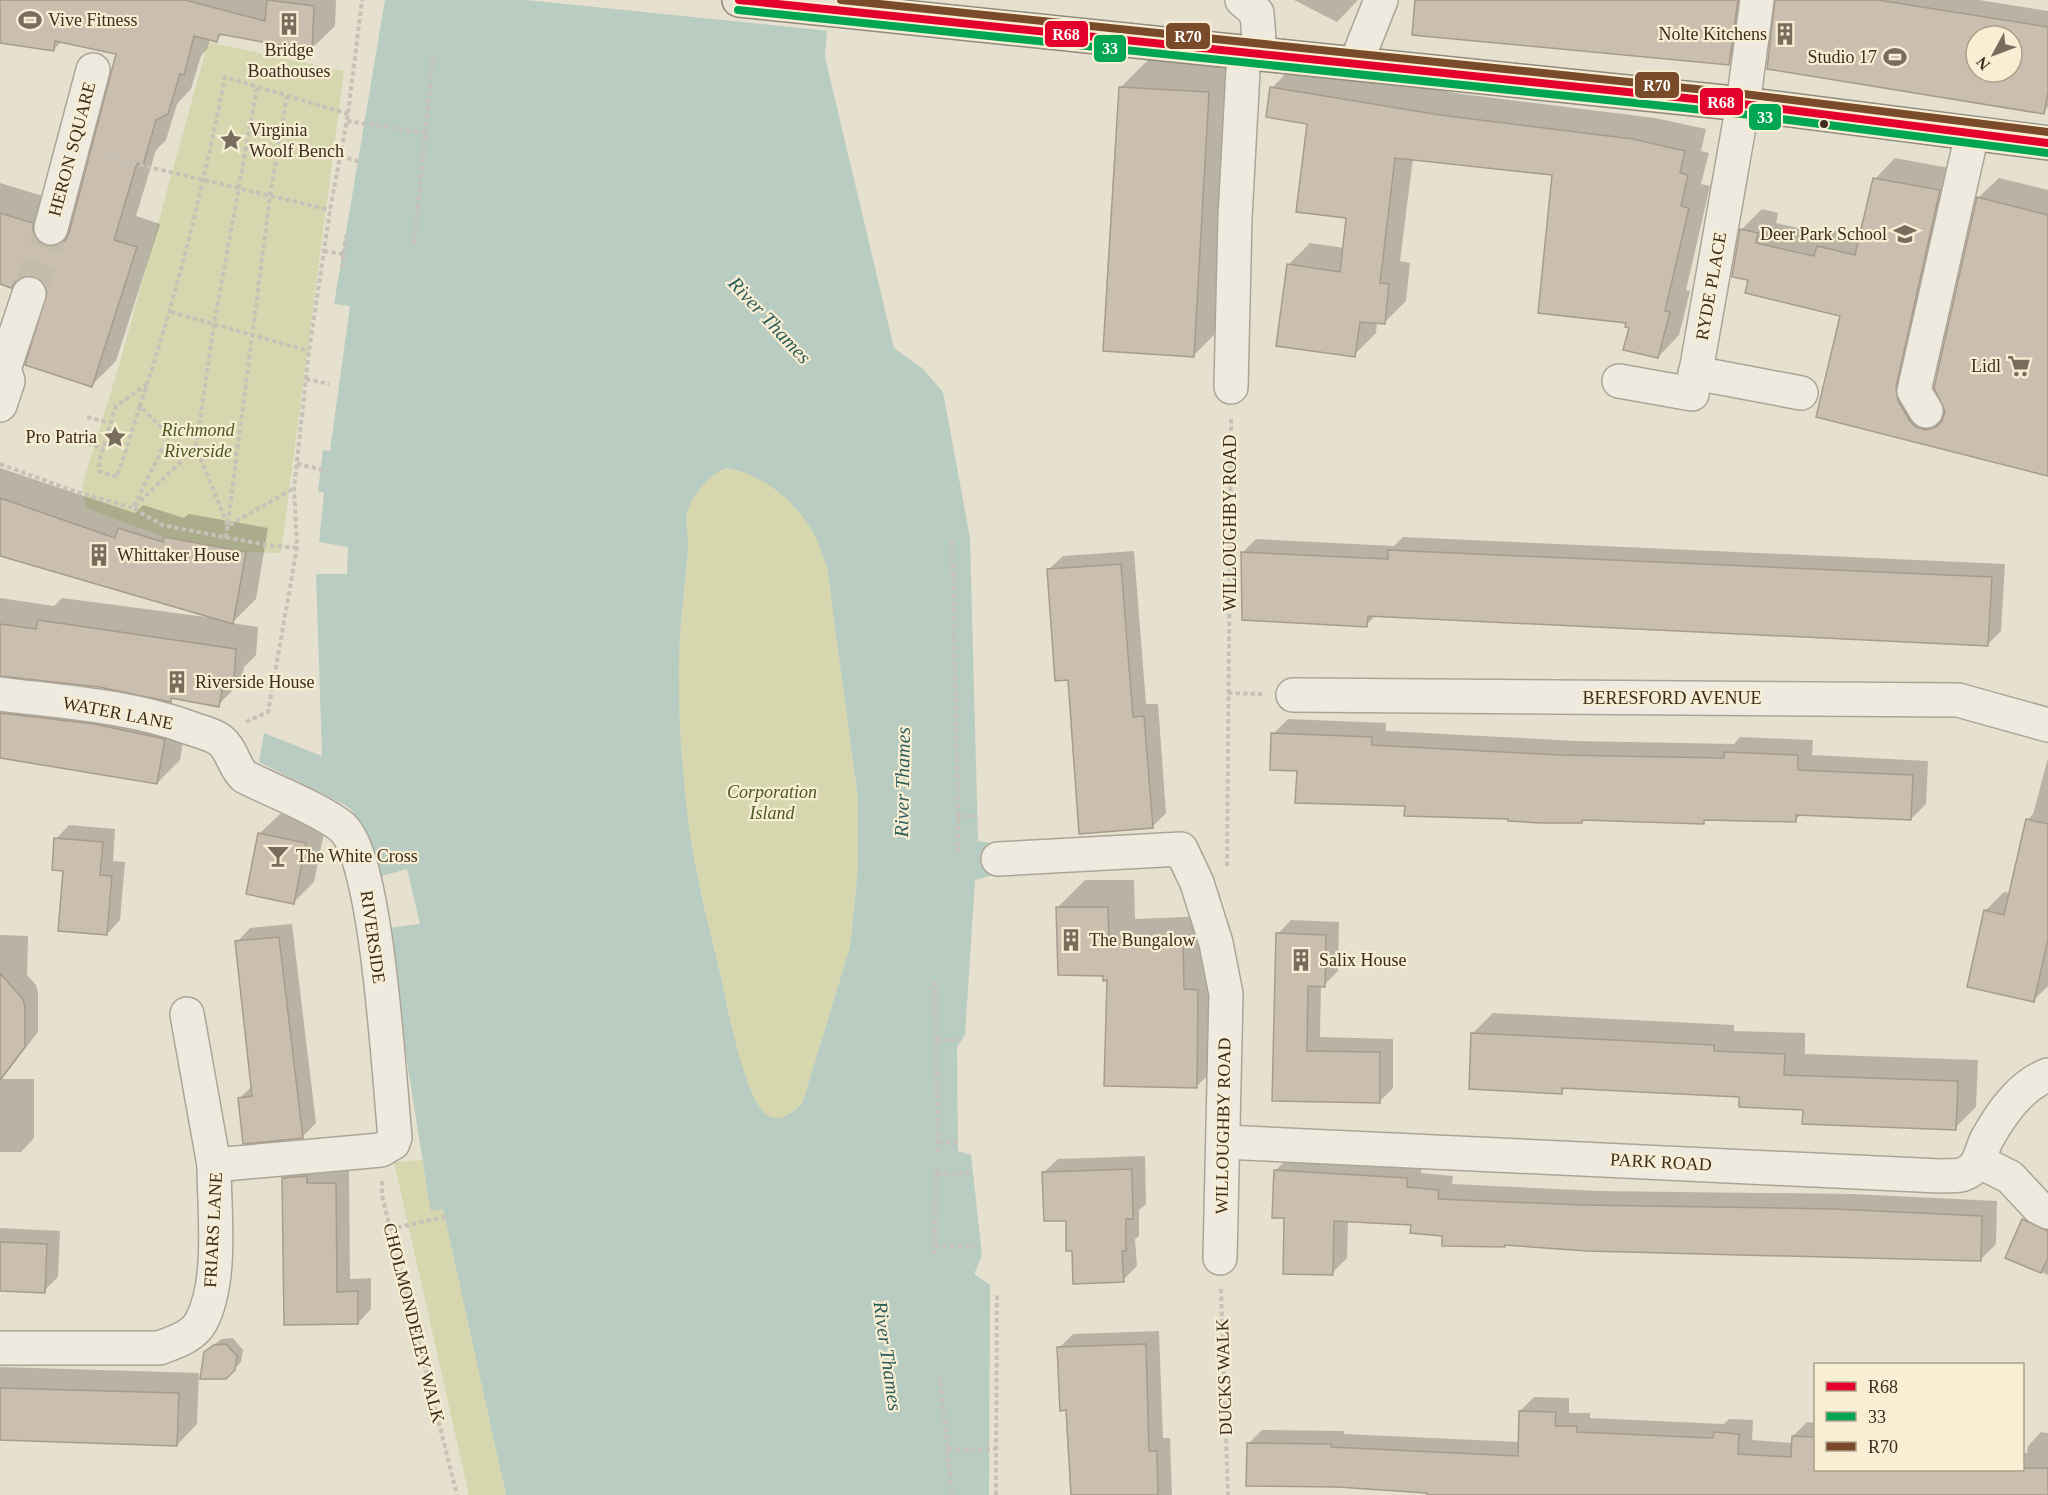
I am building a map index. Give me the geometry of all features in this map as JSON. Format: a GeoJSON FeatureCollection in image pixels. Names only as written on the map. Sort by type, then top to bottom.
{"type":"FeatureCollection","features":[{"type":"Feature","properties":{"kind":"main road"},"geometry":{"type":"LineString","coordinates":[[739,0],[979,23],[1743,104],[2048,143]]}},
{"type":"Feature","properties":{"kind":"street"},"geometry":{"type":"LineString","coordinates":[[1231,387],[1235,218],[1257,13],[1242,0]]}},
{"type":"Feature","properties":{"kind":"street"},"geometry":{"type":"LineString","coordinates":[[1356,63],[1381,0]]}},
{"type":"Feature","properties":{"kind":"street","name":"RYDE PLACE"},"geometry":{"type":"LineString","coordinates":[[1619,381],[1692,394],[1743,104],[1757,0]]}},
{"type":"Feature","properties":{"kind":"street","name":"HERON SQUARE"},"geometry":{"type":"LineString","coordinates":[[51,228],[93,70]]}},
{"type":"Feature","properties":{"kind":"street"},"geometry":{"type":"LineString","coordinates":[[1926,411],[1914,391],[1972,134]]}},
{"type":"Feature","properties":{"kind":"street"},"geometry":{"type":"LineString","coordinates":[[0,405],[8,381],[4,369],[6,341],[19,297]]}},
{"type":"Feature","properties":{"kind":"street"},"geometry":{"type":"LineString","coordinates":[[1695,373],[1801,393]]}},
{"type":"Feature","properties":{"kind":"street","name":"WATER LANE"},"geometry":{"type":"LineString","coordinates":[[0,694],[148,716],[216,737],[229,749]]}},
{"type":"Feature","properties":{"kind":"street","name":"BERESFORD AVENUE"},"geometry":{"type":"LineString","coordinates":[[1293,695],[1958,700],[2048,725]]}},
{"type":"Feature","properties":{"kind":"street","name":"RIVERSIDE"},"geometry":{"type":"LineString","coordinates":[[229,749],[239,772],[245,777],[337,824],[344,830],[354,847],[367,888],[372,916],[395,1137],[393,1143],[381,1150]]}},
{"type":"Feature","properties":{"kind":"street","name":"WILLOUGHBY ROAD"},"geometry":{"type":"LineString","coordinates":[[998,859],[1181,849],[1197,883],[1216,943],[1226,994],[1220,1258]]}},
{"type":"Feature","properties":{"kind":"street"},"geometry":{"type":"LineString","coordinates":[[187,1014],[214,1165]]}},
{"type":"Feature","properties":{"kind":"street"},"geometry":{"type":"LineString","coordinates":[[2048,1075],[2032,1081],[2004,1112],[1987,1140],[1980,1161],[2010,1177],[2038,1207],[2048,1212]]}},
{"type":"Feature","properties":{"kind":"street","name":"PARK ROAD"},"geometry":{"type":"LineString","coordinates":[[1224,1142],[1940,1176],[1964,1174],[1980,1161]]}},
{"type":"Feature","properties":{"kind":"street","name":"FRIARS LANE"},"geometry":{"type":"LineString","coordinates":[[0,1348],[159,1348],[182,1340],[201,1323],[214,1281],[214,1165],[381,1150]]}},
{"type":"Feature","properties":{"kind":"path"},"geometry":{"type":"LineString","coordinates":[[229,749],[232,735],[245,722],[268,712],[297,548],[294,488],[309,351],[330,210],[347,121],[362,0]]}},
{"type":"Feature","properties":{"kind":"path"},"geometry":{"type":"LineString","coordinates":[[414,245],[433,56]]}},
{"type":"Feature","properties":{"kind":"path"},"geometry":{"type":"LineString","coordinates":[[147,385],[116,406],[103,448],[99,471],[117,477],[171,312],[204,181],[225,77],[348,114]]}},
{"type":"Feature","properties":{"kind":"path"},"geometry":{"type":"LineString","coordinates":[[228,526],[196,447],[214,324],[257,87]]}},
{"type":"Feature","properties":{"kind":"path"},"geometry":{"type":"LineString","coordinates":[[226,538],[270,196],[287,96]]}},
{"type":"Feature","properties":{"kind":"path"},"geometry":{"type":"LineString","coordinates":[[347,121],[426,133]]}},
{"type":"Feature","properties":{"kind":"path"},"geometry":{"type":"LineString","coordinates":[[99,156],[330,210]]}},
{"type":"Feature","properties":{"kind":"path"},"geometry":{"type":"LineString","coordinates":[[340,156],[360,162]]}},
{"type":"Feature","properties":{"kind":"path"},"geometry":{"type":"LineString","coordinates":[[342,268],[346,235]]}},
{"type":"Feature","properties":{"kind":"path"},"geometry":{"type":"LineString","coordinates":[[324,251],[343,255]]}},
{"type":"Feature","properties":{"kind":"path"},"geometry":{"type":"LineString","coordinates":[[171,312],[309,351]]}},
{"type":"Feature","properties":{"kind":"path"},"geometry":{"type":"LineString","coordinates":[[306,380],[328,384]]}},
{"type":"Feature","properties":{"kind":"path","name":"WILLOUGHBY ROAD"},"geometry":{"type":"LineString","coordinates":[[1227,867],[1231,387]]}},
{"type":"Feature","properties":{"kind":"path"},"geometry":{"type":"LineString","coordinates":[[134,508],[169,435],[140,406]]}},
{"type":"Feature","properties":{"kind":"path"},"geometry":{"type":"LineString","coordinates":[[87,417],[111,423]]}},
{"type":"Feature","properties":{"kind":"path"},"geometry":{"type":"LineString","coordinates":[[80,441],[103,448]]}},
{"type":"Feature","properties":{"kind":"path"},"geometry":{"type":"LineString","coordinates":[[134,508],[196,447]]}},
{"type":"Feature","properties":{"kind":"path"},"geometry":{"type":"LineString","coordinates":[[0,464],[74,491],[134,508],[162,525],[226,538],[297,548]]}},
{"type":"Feature","properties":{"kind":"path"},"geometry":{"type":"LineString","coordinates":[[297,464],[328,471]]}},
{"type":"Feature","properties":{"kind":"path"},"geometry":{"type":"LineString","coordinates":[[228,526],[294,488]]}},
{"type":"Feature","properties":{"kind":"path"},"geometry":{"type":"LineString","coordinates":[[952,541],[959,857]]}},
{"type":"Feature","properties":{"kind":"path"},"geometry":{"type":"LineString","coordinates":[[957,816],[977,816]]}},
{"type":"Feature","properties":{"kind":"path"},"geometry":{"type":"LineString","coordinates":[[935,982],[938,1155]]}},
{"type":"Feature","properties":{"kind":"path"},"geometry":{"type":"LineString","coordinates":[[936,1040],[961,1040]]}},
{"type":"Feature","properties":{"kind":"path"},"geometry":{"type":"LineString","coordinates":[[938,1142],[958,1142]]}},
{"type":"Feature","properties":{"kind":"path","name":"CHOLMONDELEY WALK"},"geometry":{"type":"LineString","coordinates":[[381,1150],[382,1196],[456,1495]]}},
{"type":"Feature","properties":{"kind":"path"},"geometry":{"type":"LineString","coordinates":[[935,1254],[936,1164]]}},
{"type":"Feature","properties":{"kind":"path"},"geometry":{"type":"LineString","coordinates":[[936,1174],[973,1173]]}},
{"type":"Feature","properties":{"kind":"path"},"geometry":{"type":"LineString","coordinates":[[390,1229],[449,1216]]}},
{"type":"Feature","properties":{"kind":"path"},"geometry":{"type":"LineString","coordinates":[[935,1246],[980,1246]]}},
{"type":"Feature","properties":{"kind":"path","name":"DUCKS WALK"},"geometry":{"type":"LineString","coordinates":[[1220,1258],[1228,1495]]}},
{"type":"Feature","properties":{"kind":"path"},"geometry":{"type":"LineString","coordinates":[[996,1495],[998,1294]]}},
{"type":"Feature","properties":{"kind":"path"},"geometry":{"type":"LineString","coordinates":[[940,1375],[952,1495]]}},
{"type":"Feature","properties":{"kind":"path"},"geometry":{"type":"LineString","coordinates":[[948,1449],[996,1449]]}},
{"type":"Feature","properties":{"kind":"green space","name":"Richmond Riverside"},"geometry":{"type":"Polygon","coordinates":[[[208,42],[344,71],[281,553],[246,552],[164,537],[86,508],[82,486],[120,362],[208,42]]]}},
{"type":"Feature","properties":{"kind":"green space","name":"Corporation Island"},"geometry":{"type":"Polygon","coordinates":[[[727,468],[753,476],[776,490],[797,509],[817,540],[827,567],[858,799],[858,867],[850,947],[802,1104],[781,1118],[767,1115],[760,1108],[747,1080],[736,1044],[696,871],[682,764],[679,659],[688,550],[687,513],[690,503],[704,484],[715,474],[727,468]]]}},
{"type":"Feature","properties":{"kind":"green space"},"geometry":{"type":"Polygon","coordinates":[[[422,1160],[431,1210],[443,1208],[506,1495],[469,1495],[394,1162],[422,1160]]]}},
{"type":"Feature","properties":{"kind":"water","name":"River Thames"},"geometry":{"type":"Polygon","coordinates":[[[385,0],[829,0],[825,57],[894,348],[922,368],[943,392],[970,538],[978,841],[996,844],[997,874],[975,880],[965,1035],[957,1047],[958,1151],[971,1155],[982,1256],[974,1274],[990,1285],[989,1495],[506,1495],[443,1209],[431,1211],[378,877],[353,811],[259,762],[264,733],[322,756],[316,574],[347,574],[348,547],[319,542],[324,493],[318,491],[323,450],[330,451],[350,306],[334,304],[385,0]],[[727,468],[715,474],[699,491],[690,504],[687,514],[688,550],[679,659],[681,743],[692,849],[736,1044],[747,1080],[760,1108],[767,1115],[782,1118],[802,1104],[850,947],[858,867],[858,799],[827,567],[815,536],[797,509],[765,483],[740,471],[727,468]]]}},
{"type":"Feature","properties":{"kind":"pier"},"geometry":{"type":"Polygon","coordinates":[[[526,0],[832,0],[830,31],[526,0]]]}},
{"type":"Feature","properties":{"kind":"pier"},"geometry":{"type":"Polygon","coordinates":[[[407,869],[420,924],[388,928],[378,877],[407,869]]]}},
{"type":"Feature","properties":{"kind":"building"},"geometry":{"type":"Polygon","coordinates":[[[0,0],[185,0],[265,21],[267,0],[314,6],[312,51],[219,34],[217,42],[194,36],[184,75],[180,74],[168,114],[156,120],[143,165],[137,163],[114,240],[137,247],[92,387],[25,365],[47,291],[43,282],[34,276],[25,276],[17,280],[11,288],[0,284],[0,213],[33,223],[33,233],[37,241],[46,246],[56,246],[65,241],[116,54],[55,41],[54,51],[0,43],[0,0]]]}},
{"type":"Feature","properties":{"kind":"building"},"geometry":{"type":"Polygon","coordinates":[[[1415,0],[1738,0],[1729,65],[1412,35],[1415,0]]]}},
{"type":"Feature","properties":{"kind":"building"},"geometry":{"type":"Polygon","coordinates":[[[1775,0],[1878,0],[2048,27],[2048,92],[2044,114],[1767,69],[1775,0]]]}},
{"type":"Feature","properties":{"kind":"building"},"geometry":{"type":"Polygon","coordinates":[[[1119,87],[1209,92],[1194,357],[1103,351],[1119,87]]]}},
{"type":"Feature","properties":{"kind":"building"},"geometry":{"type":"Polygon","coordinates":[[[1270,87],[1440,115],[1633,139],[1685,151],[1680,173],[1688,175],[1681,206],[1689,208],[1665,311],[1670,312],[1658,358],[1623,350],[1629,328],[1625,327],[1626,323],[1538,313],[1552,175],[1395,158],[1380,283],[1389,284],[1385,324],[1360,322],[1355,357],[1276,346],[1287,264],[1340,272],[1346,218],[1296,212],[1307,124],[1266,117],[1270,87]]]}},
{"type":"Feature","properties":{"kind":"building"},"geometry":{"type":"Polygon","coordinates":[[[1873,178],[1940,190],[1896,387],[1898,401],[1910,421],[1916,427],[1926,430],[1936,427],[1942,421],[1945,411],[1934,388],[1977,197],[2048,215],[2048,476],[1816,417],[1840,316],[1745,293],[1748,280],[1732,277],[1740,229],[1758,233],[1756,243],[1814,256],[1817,246],[1855,255],[1873,178]]]}},
{"type":"Feature","properties":{"kind":"building"},"geometry":{"type":"Polygon","coordinates":[[[0,498],[115,538],[118,528],[163,542],[164,537],[246,552],[233,624],[0,556],[0,498]]]}},
{"type":"Feature","properties":{"kind":"building"},"geometry":{"type":"Polygon","coordinates":[[[1388,550],[1992,577],[1988,646],[1368,616],[1367,627],[1242,620],[1241,552],[1388,559],[1388,550]]]}},
{"type":"Feature","properties":{"kind":"building"},"geometry":{"type":"Polygon","coordinates":[[[1121,564],[1133,717],[1144,716],[1153,828],[1079,834],[1068,680],[1055,681],[1047,569],[1121,564]]]}},
{"type":"Feature","properties":{"kind":"building"},"geometry":{"type":"Polygon","coordinates":[[[38,620],[236,649],[234,680],[224,679],[219,707],[171,698],[171,702],[99,687],[0,676],[0,624],[36,629],[38,620]]]}},
{"type":"Feature","properties":{"kind":"building"},"geometry":{"type":"Polygon","coordinates":[[[0,713],[94,724],[165,739],[157,784],[0,758],[0,713]]]}},
{"type":"Feature","properties":{"kind":"building"},"geometry":{"type":"Polygon","coordinates":[[[1271,733],[1372,737],[1372,745],[1560,755],[1724,758],[1724,752],[1798,755],[1798,770],[1913,775],[1911,820],[1796,815],[1796,822],[1704,820],[1704,824],[1582,820],[1582,823],[1541,823],[1508,821],[1508,819],[1404,816],[1405,806],[1295,803],[1297,771],[1270,770],[1271,733]]]}},
{"type":"Feature","properties":{"kind":"building"},"geometry":{"type":"Polygon","coordinates":[[[2026,819],[2048,824],[2048,939],[2034,1002],[1967,987],[1984,910],[2004,915],[2026,819]]]}},
{"type":"Feature","properties":{"kind":"building","name":"The White Cross"},"geometry":{"type":"Polygon","coordinates":[[[258,833],[306,843],[294,904],[246,894],[258,833]]]}},
{"type":"Feature","properties":{"kind":"building"},"geometry":{"type":"Polygon","coordinates":[[[54,838],[103,842],[100,875],[112,876],[107,935],[58,931],[63,871],[52,870],[54,838]]]}},
{"type":"Feature","properties":{"kind":"building"},"geometry":{"type":"Polygon","coordinates":[[[1056,907],[1108,907],[1109,945],[1183,942],[1184,989],[1198,990],[1197,1088],[1104,1086],[1107,980],[1103,981],[1103,976],[1058,975],[1056,907]]]}},
{"type":"Feature","properties":{"kind":"building"},"geometry":{"type":"Polygon","coordinates":[[[1276,933],[1326,935],[1325,987],[1308,986],[1307,1051],[1380,1052],[1380,1103],[1272,1101],[1276,933]]]}},
{"type":"Feature","properties":{"kind":"building"},"geometry":{"type":"Polygon","coordinates":[[[279,937],[303,1138],[243,1144],[238,1098],[252,1096],[235,941],[279,937]]]}},
{"type":"Feature","properties":{"kind":"building"},"geometry":{"type":"Polygon","coordinates":[[[0,973],[23,999],[25,1047],[0,1080],[0,973]]]}},
{"type":"Feature","properties":{"kind":"building"},"geometry":{"type":"Polygon","coordinates":[[[1471,1033],[1714,1045],[1714,1051],[1785,1054],[1784,1075],[1958,1081],[1956,1130],[1802,1124],[1803,1110],[1739,1107],[1739,1097],[1562,1088],[1562,1094],[1469,1089],[1471,1033]]]}},
{"type":"Feature","properties":{"kind":"building"},"geometry":{"type":"Polygon","coordinates":[[[1132,1169],[1133,1219],[1126,1219],[1126,1251],[1122,1251],[1124,1282],[1073,1284],[1072,1251],[1066,1251],[1066,1221],[1044,1221],[1042,1172],[1132,1169]]]}},
{"type":"Feature","properties":{"kind":"building"},"geometry":{"type":"Polygon","coordinates":[[[1274,1170],[1407,1178],[1407,1187],[1439,1190],[1438,1199],[1583,1205],[1836,1209],[1982,1216],[1981,1261],[1587,1251],[1505,1245],[1505,1247],[1442,1246],[1442,1236],[1410,1233],[1411,1225],[1334,1221],[1333,1275],[1283,1274],[1284,1218],[1272,1218],[1274,1170]]]}},
{"type":"Feature","properties":{"kind":"building"},"geometry":{"type":"Polygon","coordinates":[[[307,1176],[307,1183],[336,1183],[337,1292],[358,1291],[358,1324],[284,1325],[282,1178],[307,1176]]]}},
{"type":"Feature","properties":{"kind":"building"},"geometry":{"type":"Polygon","coordinates":[[[2022,1219],[2048,1231],[2048,1258],[2041,1273],[2005,1258],[2022,1219]]]}},
{"type":"Feature","properties":{"kind":"building"},"geometry":{"type":"Polygon","coordinates":[[[0,1242],[47,1244],[45,1293],[0,1291],[0,1242]]]}},
{"type":"Feature","properties":{"kind":"building"},"geometry":{"type":"Polygon","coordinates":[[[226,1344],[237,1356],[235,1370],[226,1379],[200,1379],[204,1352],[214,1345],[226,1344]]]}},
{"type":"Feature","properties":{"kind":"building"},"geometry":{"type":"Polygon","coordinates":[[[1146,1344],[1149,1451],[1157,1451],[1158,1495],[1071,1495],[1066,1410],[1060,1411],[1057,1347],[1146,1344]]]}},
{"type":"Feature","properties":{"kind":"building"},"geometry":{"type":"Polygon","coordinates":[[[0,1388],[179,1393],[177,1446],[0,1440],[0,1388]]]}},
{"type":"Feature","properties":{"kind":"building"},"geometry":{"type":"Polygon","coordinates":[[[1519,1411],[1556,1412],[1555,1426],[1577,1426],[1577,1432],[1713,1438],[1714,1432],[1739,1434],[1738,1454],[1791,1457],[1792,1436],[1814,1437],[1814,1471],[2024,1471],[2024,1468],[2048,1468],[2048,1495],[1427,1495],[1427,1493],[1337,1487],[1246,1486],[1247,1443],[1331,1444],[1331,1447],[1518,1456],[1519,1411]]]}},
{"type":"Feature","properties":{"kind":"tunnel"},"geometry":{"type":"LineString","coordinates":[[29,294],[51,228]]}},
{"type":"Feature","properties":{"kind":"transit line","name":"R68"},"geometry":{"type":"LineString","coordinates":[[739,0],[1743,104],[2048,143]]}},
{"type":"Feature","properties":{"kind":"transit line","name":"R70"},"geometry":{"type":"LineString","coordinates":[[841,0],[1744,94],[2048,132]]}},
{"type":"Feature","properties":{"kind":"transit line","name":"33"},"geometry":{"type":"LineString","coordinates":[[738,10],[1742,114],[2047,153]]}},
{"type":"Feature","properties":{"kind":"place","name":"Vive Fitness"},"geometry":{"type":"Point","coordinates":[30,20]}},
{"type":"Feature","properties":{"kind":"place","name":"Bridge Boathouses"},"geometry":{"type":"Point","coordinates":[289,24]}},
{"type":"Feature","properties":{"kind":"place","name":"Nolte Kitchens"},"geometry":{"type":"Point","coordinates":[1785,34]}},
{"type":"Feature","properties":{"kind":"place","name":"Studio 17"},"geometry":{"type":"Point","coordinates":[1895,57]}},
{"type":"Feature","properties":{"kind":"place","name":"Virginia Woolf Bench"},"geometry":{"type":"Point","coordinates":[231,140]}},
{"type":"Feature","properties":{"kind":"place","name":"Deer Park School"},"geometry":{"type":"Point","coordinates":[1905,234]}},
{"type":"Feature","properties":{"kind":"place","name":"Lidl"},"geometry":{"type":"Point","coordinates":[2019,366]}},
{"type":"Feature","properties":{"kind":"place","name":"Pro Patria"},"geometry":{"type":"Point","coordinates":[115,437]}},
{"type":"Feature","properties":{"kind":"place","name":"Whittaker House"},"geometry":{"type":"Point","coordinates":[99,555]}},
{"type":"Feature","properties":{"kind":"place","name":"Riverside House"},"geometry":{"type":"Point","coordinates":[177,682]}},
{"type":"Feature","properties":{"kind":"place","name":"The White Cross"},"geometry":{"type":"Point","coordinates":[278,856]}},
{"type":"Feature","properties":{"kind":"place","name":"The Bungalow"},"geometry":{"type":"Point","coordinates":[1071,940]}},
{"type":"Feature","properties":{"kind":"place","name":"Salix House"},"geometry":{"type":"Point","coordinates":[1301,960]}}]}
